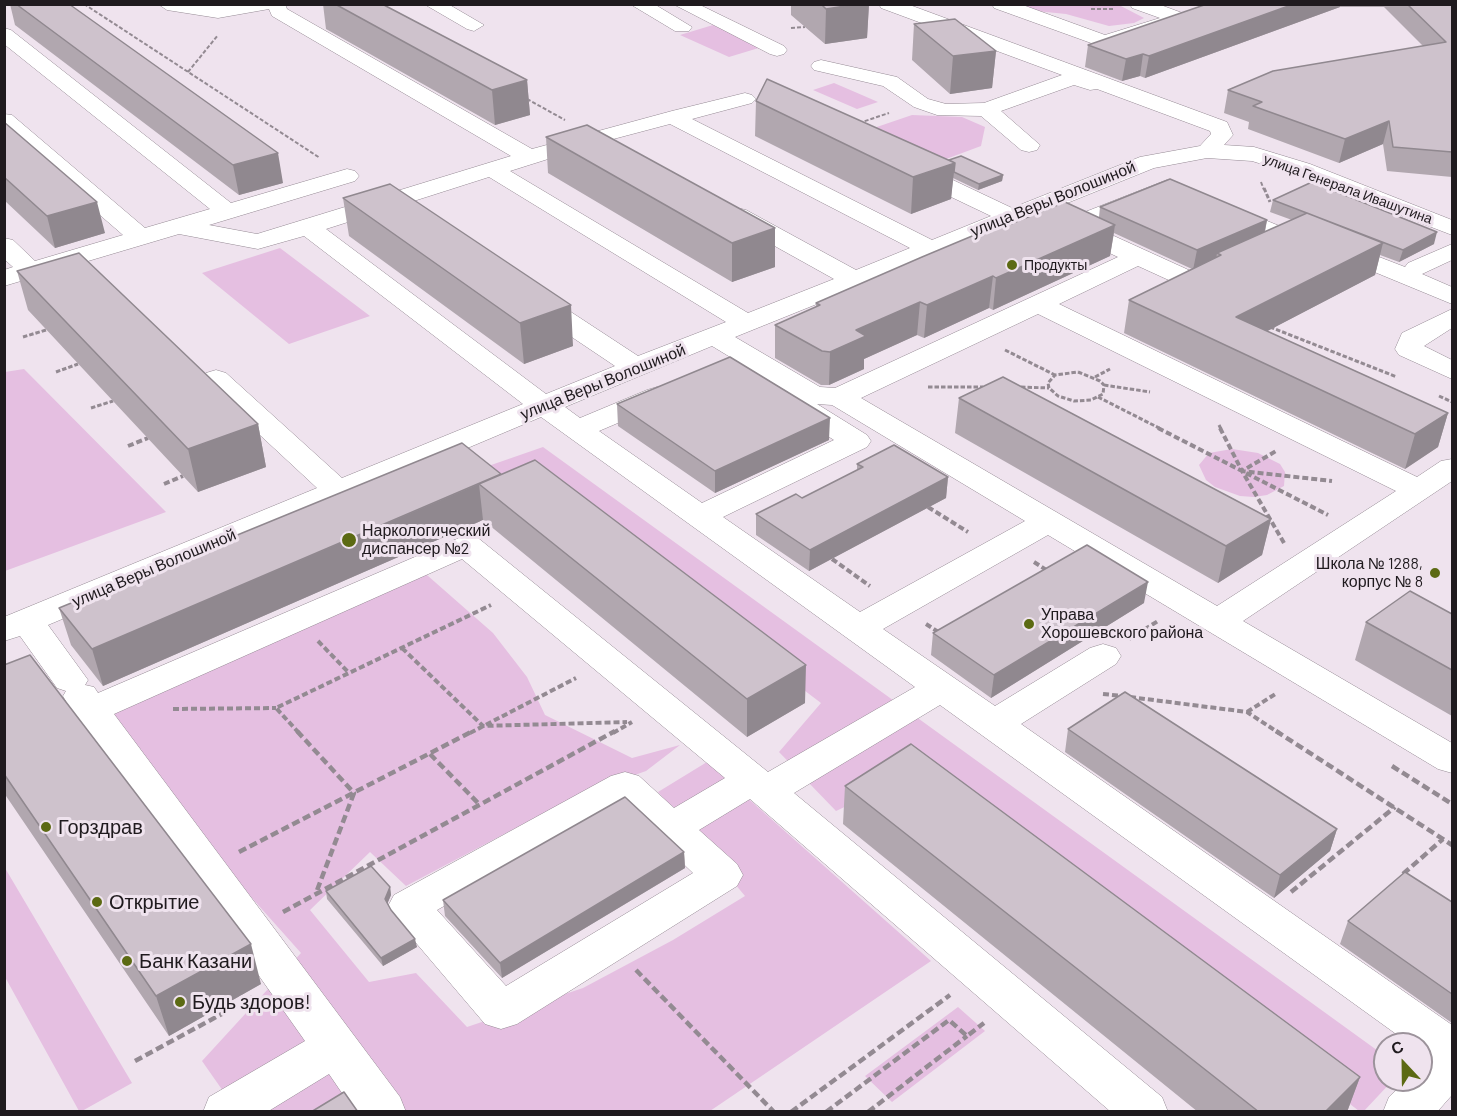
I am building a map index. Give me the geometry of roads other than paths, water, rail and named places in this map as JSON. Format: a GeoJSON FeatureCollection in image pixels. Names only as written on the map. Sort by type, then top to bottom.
{"type":"FeatureCollection","features":[{"type":"Feature","properties":{"kind":"street"},"geometry":{"type":"LineString","coordinates":[[167,4],[218,12],[266,4]]}},
{"type":"Feature","properties":{"kind":"street"},"geometry":{"type":"LineString","coordinates":[[276,4],[279,12],[529,157]]}},
{"type":"Feature","properties":{"kind":"street"},"geometry":{"type":"LineString","coordinates":[[433,4],[474,25]]}},
{"type":"Feature","properties":{"kind":"street"},"geometry":{"type":"LineString","coordinates":[[639,4],[679,17],[701,14],[777,50]]}},
{"type":"Feature","properties":{"kind":"street"},"geometry":{"type":"LineString","coordinates":[[1001,4],[1105,42],[1178,18],[1139,4]]}},
{"type":"Feature","properties":{"kind":"street"},"geometry":{"type":"LineString","coordinates":[[903,8],[951,5]]}},
{"type":"Feature","properties":{"kind":"street"},"geometry":{"type":"LineString","coordinates":[[903,8],[1219,127],[1222,135],[1207,151]]}},
{"type":"Feature","properties":{"kind":"street"},"geometry":{"type":"LineString","coordinates":[[4,34],[227,211]]}},
{"type":"Feature","properties":{"kind":"street"},"geometry":{"type":"LineString","coordinates":[[821,66],[890,81],[921,103],[945,110],[986,110],[1074,78],[1180,117],[1200,119]]}},
{"type":"Feature","properties":{"kind":"street"},"geometry":{"type":"LineString","coordinates":[[178,226],[258,242],[594,136],[672,117],[758,100]]}},
{"type":"Feature","properties":{"kind":"street"},"geometry":{"type":"LineString","coordinates":[[986,110],[1029,146]]}},
{"type":"Feature","properties":{"kind":"street"},"geometry":{"type":"LineString","coordinates":[[672,117],[929,249]]}},
{"type":"Feature","properties":{"kind":"street"},"geometry":{"type":"LineString","coordinates":[[4,120],[140,237]]}},
{"type":"Feature","properties":{"kind":"street"},"geometry":{"type":"LineString","coordinates":[[594,136],[623,153]]}},
{"type":"Feature","properties":{"kind":"street","name":"улица Веры Волошиной"},"geometry":{"type":"LineString","coordinates":[[14,619],[339,492],[636,367],[1015,214],[1140,165],[1167,157],[1207,151]]}},
{"type":"Feature","properties":{"kind":"street","name":"улица Генерала Ивашутина"},"geometry":{"type":"LineString","coordinates":[[1207,151],[1254,154],[1278,160],[1452,228]]}},
{"type":"Feature","properties":{"kind":"street"},"geometry":{"type":"LineString","coordinates":[[890,159],[1015,214],[1066,228],[1193,282],[1290,238],[1170,183],[1140,165]]}},
{"type":"Feature","properties":{"kind":"street"},"geometry":{"type":"LineString","coordinates":[[492,169],[747,323]]}},
{"type":"Feature","properties":{"kind":"street"},"geometry":{"type":"LineString","coordinates":[[4,278],[347,176]]}},
{"type":"Feature","properties":{"kind":"street"},"geometry":{"type":"LineString","coordinates":[[1066,228],[1170,183],[1452,296]]}},
{"type":"Feature","properties":{"kind":"street"},"geometry":{"type":"LineString","coordinates":[[718,204],[854,279]]}},
{"type":"Feature","properties":{"kind":"street"},"geometry":{"type":"LineString","coordinates":[[308,226],[544,406],[588,426],[709,511],[858,628],[1452,1049]]}},
{"type":"Feature","properties":{"kind":"street"},"geometry":{"type":"LineString","coordinates":[[1066,228],[1198,294],[1317,240]]}},
{"type":"Feature","properties":{"kind":"street"},"geometry":{"type":"LineString","coordinates":[[4,245],[30,270]]}},
{"type":"Feature","properties":{"kind":"street"},"geometry":{"type":"LineString","coordinates":[[1417,268],[1452,250]]}},
{"type":"Feature","properties":{"kind":"street"},"geometry":{"type":"LineString","coordinates":[[839,397],[1128,261]]}},
{"type":"Feature","properties":{"kind":"street"},"geometry":{"type":"LineString","coordinates":[[512,285],[636,367]]}},
{"type":"Feature","properties":{"kind":"street"},"geometry":{"type":"LineString","coordinates":[[1038,304],[1419,490]]}},
{"type":"Feature","properties":{"kind":"street"},"geometry":{"type":"LineString","coordinates":[[1452,317],[1412,339],[1409,348],[1452,371]]}},
{"type":"Feature","properties":{"kind":"street"},"geometry":{"type":"LineString","coordinates":[[714,336],[813,395],[839,397],[1452,760]]}},
{"type":"Feature","properties":{"kind":"street"},"geometry":{"type":"LineString","coordinates":[[709,511],[856,441],[732,364],[722,369]]}},
{"type":"Feature","properties":{"kind":"street"},"geometry":{"type":"LineString","coordinates":[[216,379],[339,492]]}},
{"type":"Feature","properties":{"kind":"street"},"geometry":{"type":"LineString","coordinates":[[588,426],[680,387]]}},
{"type":"Feature","properties":{"kind":"street"},"geometry":{"type":"LineString","coordinates":[[1218,621],[1452,468]]}},
{"type":"Feature","properties":{"kind":"street"},"geometry":{"type":"LineString","coordinates":[[858,628],[1049,521]]}},
{"type":"Feature","properties":{"kind":"street"},"geometry":{"type":"LineString","coordinates":[[81,695],[466,545],[609,662],[648,714],[760,785],[1145,1112]]}},
{"type":"Feature","properties":{"kind":"street"},"geometry":{"type":"LineString","coordinates":[[14,619],[81,695],[383,1112]]}},
{"type":"Feature","properties":{"kind":"street"},"geometry":{"type":"LineString","coordinates":[[994,724],[1103,656]]}},
{"type":"Feature","properties":{"kind":"street"},"geometry":{"type":"LineString","coordinates":[[671,828],[760,785],[942,687]]}},
{"type":"Feature","properties":{"kind":"street"},"geometry":{"type":"LineString","coordinates":[[625,786],[671,828],[722,875],[501,1011],[409,906],[625,786]]}},
{"type":"Feature","properties":{"kind":"street"},"geometry":{"type":"LineString","coordinates":[[226,1112],[335,1047]]}},
{"type":"Feature","properties":{"kind":"street"},"geometry":{"type":"LineString","coordinates":[[1406,1112],[1452,1065]]}},
{"type":"Feature","properties":{"kind":"place","name":"Продукты"},"geometry":{"type":"Point","coordinates":[1012,265]}},
{"type":"Feature","properties":{"kind":"place","name":"Наркологический диспансер №2"},"geometry":{"type":"Point","coordinates":[349,540]}},
{"type":"Feature","properties":{"kind":"place","name":"Школа № 1288, корпус № 8"},"geometry":{"type":"Point","coordinates":[1435,573]}},
{"type":"Feature","properties":{"kind":"place","name":"Управа Хорошевского района"},"geometry":{"type":"Point","coordinates":[1029,624]}},
{"type":"Feature","properties":{"kind":"place","name":"Горздрав"},"geometry":{"type":"Point","coordinates":[46,827]}},
{"type":"Feature","properties":{"kind":"place","name":"Открытие"},"geometry":{"type":"Point","coordinates":[97,902]}},
{"type":"Feature","properties":{"kind":"place","name":"Банк Казани"},"geometry":{"type":"Point","coordinates":[127,961]}},
{"type":"Feature","properties":{"kind":"place","name":"Будь здоров!"},"geometry":{"type":"Point","coordinates":[180,1002]}}]}
